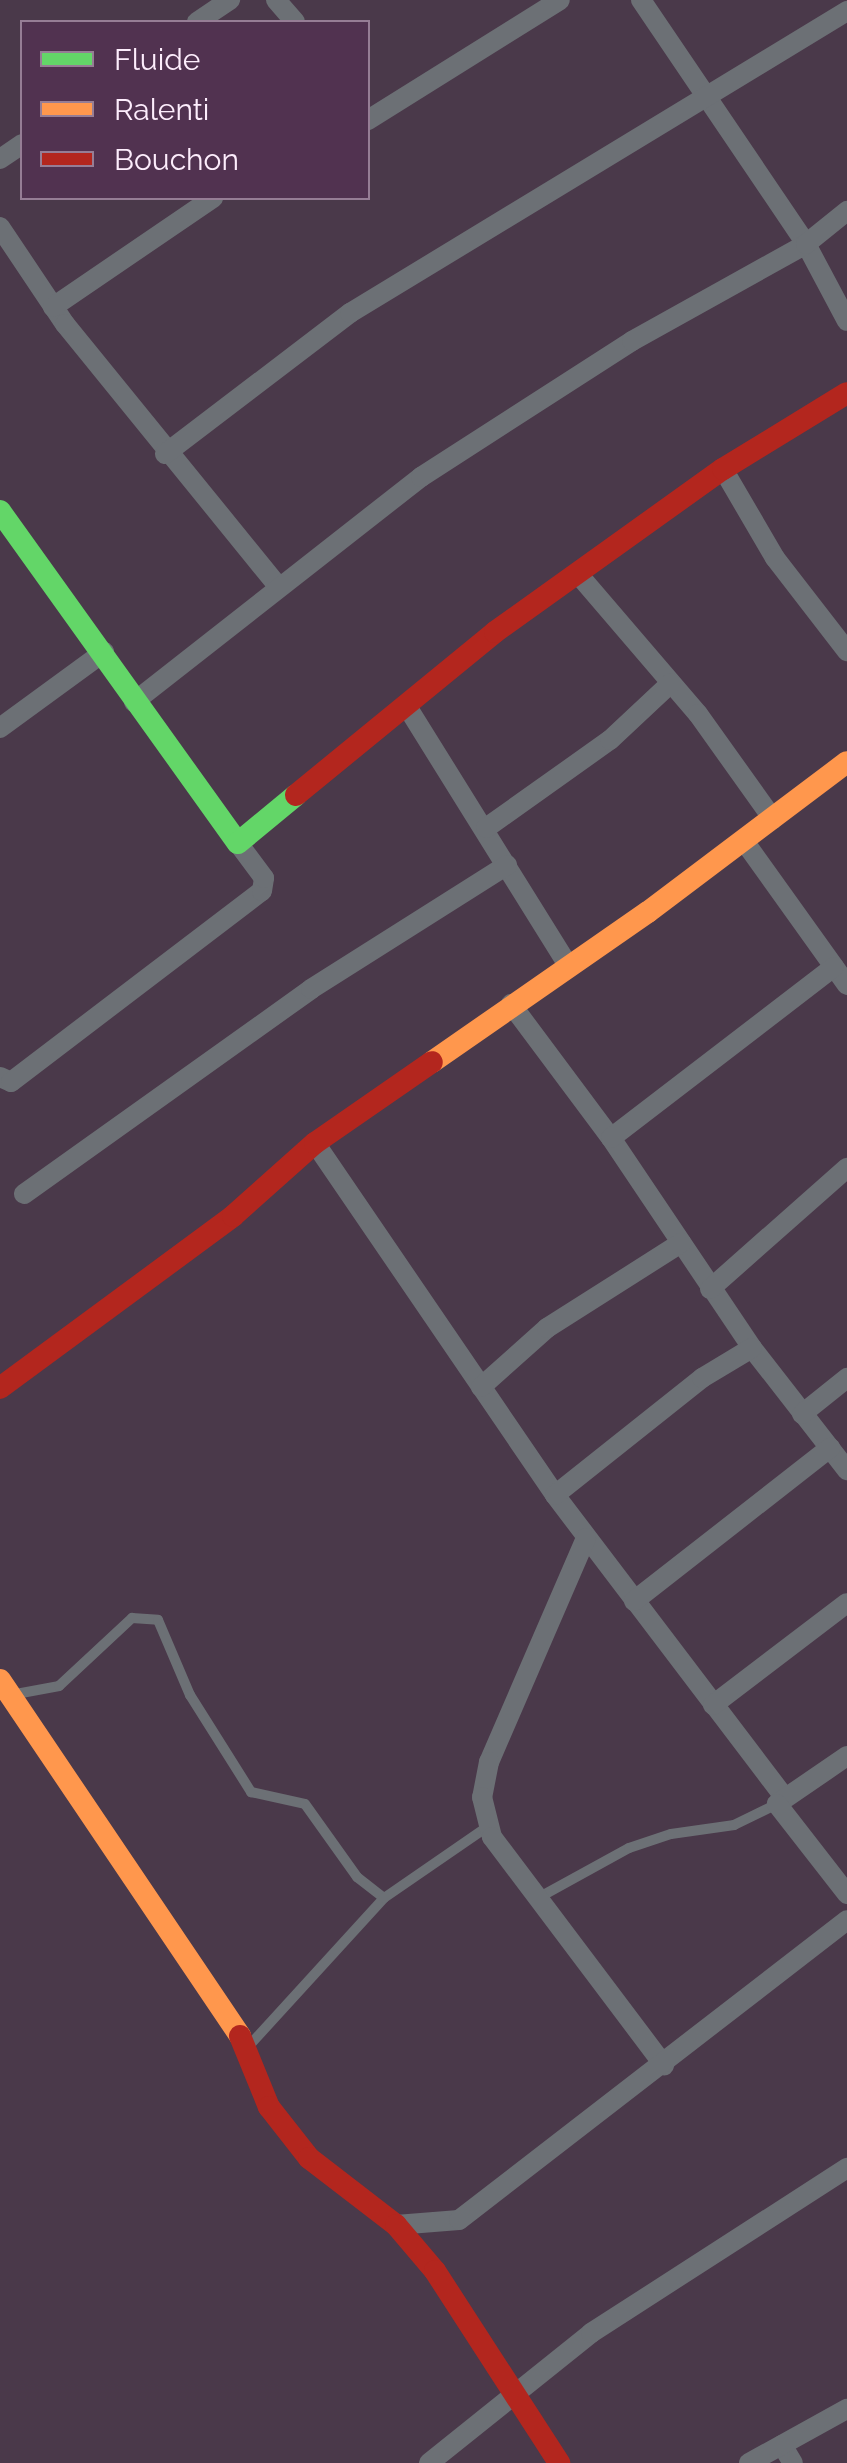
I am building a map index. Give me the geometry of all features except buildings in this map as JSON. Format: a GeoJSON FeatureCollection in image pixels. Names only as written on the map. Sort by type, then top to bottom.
{"type":"FeatureCollection","features":[{"type":"Feature","properties":{"kind":"street"},"geometry":{"type":"LineString","coordinates":[[200,20],[230,0]]}},
{"type":"Feature","properties":{"kind":"street"},"geometry":{"type":"LineString","coordinates":[[276,0],[293,20]]}},
{"type":"Feature","properties":{"kind":"street"},"geometry":{"type":"LineString","coordinates":[[370,119],[560,0]]}},
{"type":"Feature","properties":{"kind":"street"},"geometry":{"type":"LineString","coordinates":[[641,0],[806,244],[847,321]]}},
{"type":"Feature","properties":{"kind":"street"},"geometry":{"type":"LineString","coordinates":[[165,454],[350,313],[710,99],[847,12]]}},
{"type":"Feature","properties":{"kind":"street"},"geometry":{"type":"LineString","coordinates":[[53,307],[210,200]]}},
{"type":"Feature","properties":{"kind":"street"},"geometry":{"type":"LineString","coordinates":[[134,702],[211,647],[276,585],[421,478],[632,340],[806,244],[847,211]]}},
{"type":"Feature","properties":{"kind":"street"},"geometry":{"type":"LineString","coordinates":[[0,227],[53,307],[165,454],[276,585]]}},
{"type":"Feature","properties":{"kind":"street"},"geometry":{"type":"LineString","coordinates":[[238,844],[406,705],[578,574],[723,469],[847,394]]}},
{"type":"Feature","properties":{"kind":"street"},"geometry":{"type":"LineString","coordinates":[[723,469],[775,558],[847,651]]}},
{"type":"Feature","properties":{"kind":"street"},"geometry":{"type":"LineString","coordinates":[[0,511],[264,878],[262,892],[11,1082],[0,1077]]}},
{"type":"Feature","properties":{"kind":"street"},"geometry":{"type":"LineString","coordinates":[[578,574],[671,683],[774,818]]}},
{"type":"Feature","properties":{"kind":"street"},"geometry":{"type":"LineString","coordinates":[[0,728],[104,652]]}},
{"type":"Feature","properties":{"kind":"street"},"geometry":{"type":"LineString","coordinates":[[486,828],[610,740],[671,683]]}},
{"type":"Feature","properties":{"kind":"street"},"geometry":{"type":"LineString","coordinates":[[406,705],[569,967]]}},
{"type":"Feature","properties":{"kind":"street"},"geometry":{"type":"LineString","coordinates":[[3,1379],[233,1216],[315,1143],[510,1004],[569,967],[847,762]]}},
{"type":"Feature","properties":{"kind":"street"},"geometry":{"type":"LineString","coordinates":[[744,841],[847,985]]}},
{"type":"Feature","properties":{"kind":"street"},"geometry":{"type":"LineString","coordinates":[[24,1194],[311,989],[507,866]]}},
{"type":"Feature","properties":{"kind":"street"},"geometry":{"type":"LineString","coordinates":[[610,1138],[834,968]]}},
{"type":"Feature","properties":{"kind":"street"},"geometry":{"type":"LineString","coordinates":[[510,1004],[610,1138],[752,1348],[847,1470]]}},
{"type":"Feature","properties":{"kind":"street"},"geometry":{"type":"LineString","coordinates":[[315,1143],[554,1495],[713,1705],[847,1894]]}},
{"type":"Feature","properties":{"kind":"street"},"geometry":{"type":"LineString","coordinates":[[710,1288],[847,1168]]}},
{"type":"Feature","properties":{"kind":"street"},"geometry":{"type":"LineString","coordinates":[[481,1387],[547,1328],[681,1243]]}},
{"type":"Feature","properties":{"kind":"street"},"geometry":{"type":"LineString","coordinates":[[554,1495],[702,1378],[752,1348]]}},
{"type":"Feature","properties":{"kind":"street"},"geometry":{"type":"LineString","coordinates":[[802,1414],[847,1378]]}},
{"type":"Feature","properties":{"kind":"street"},"geometry":{"type":"LineString","coordinates":[[634,1600],[830,1448]]}},
{"type":"Feature","properties":{"kind":"street"},"geometry":{"type":"LineString","coordinates":[[586,1538],[483,1780],[487,1827],[664,2065]]}},
{"type":"Feature","properties":{"kind":"street"},"geometry":{"type":"LineString","coordinates":[[713,1705],[847,1603]]}},
{"type":"Feature","properties":{"kind":"street"},"geometry":{"type":"LineString","coordinates":[[5,1686],[245,2050],[270,2107],[309,2158],[396,2224],[517,2392],[559,2463]]}},
{"type":"Feature","properties":{"kind":"street"},"geometry":{"type":"LineString","coordinates":[[781,1801],[847,1756]]}},
{"type":"Feature","properties":{"kind":"street"},"geometry":{"type":"LineString","coordinates":[[396,2224],[459,2220],[847,1920]]}},
{"type":"Feature","properties":{"kind":"street"},"geometry":{"type":"LineString","coordinates":[[429,2463],[592,2333],[847,2168]]}},
{"type":"Feature","properties":{"kind":"street"},"geometry":{"type":"LineString","coordinates":[[749,2463],[788,2454],[847,2409]]}},
{"type":"Feature","properties":{"kind":"lane"},"geometry":{"type":"LineString","coordinates":[[5,1686],[33,1696],[59,1686],[120,1625],[132,1618],[158,1620],[190,1695],[251,1792],[305,1804],[357,1877],[384,1898]]}},
{"type":"Feature","properties":{"kind":"lane"},"geometry":{"type":"LineString","coordinates":[[538,1898],[629,1848],[671,1834],[734,1825],[781,1801]]}},
{"type":"Feature","properties":{"kind":"lane"},"geometry":{"type":"LineString","coordinates":[[245,2050],[384,1898],[487,1827]]}},
{"type":"Feature","properties":{"kind":"traffic: fast"},"geometry":{"type":"LineString","coordinates":[[0,511],[238,843],[296,795]]}},
{"type":"Feature","properties":{"kind":"traffic: slow"},"geometry":{"type":"LineString","coordinates":[[432,1062],[648,912],[847,762]]}},
{"type":"Feature","properties":{"kind":"traffic: slow"},"geometry":{"type":"LineString","coordinates":[[0,1680],[240,2036]]}},
{"type":"Feature","properties":{"kind":"traffic: jam"},"geometry":{"type":"LineString","coordinates":[[296,795],[495,632],[723,469],[847,393]]}},
{"type":"Feature","properties":{"kind":"traffic: jam"},"geometry":{"type":"LineString","coordinates":[[0,1388],[233,1216],[315,1143],[432,1062]]}},
{"type":"Feature","properties":{"kind":"traffic: jam"},"geometry":{"type":"LineString","coordinates":[[240,2036],[269,2107],[309,2158],[396,2225],[435,2271],[559,2463]]}}]}
